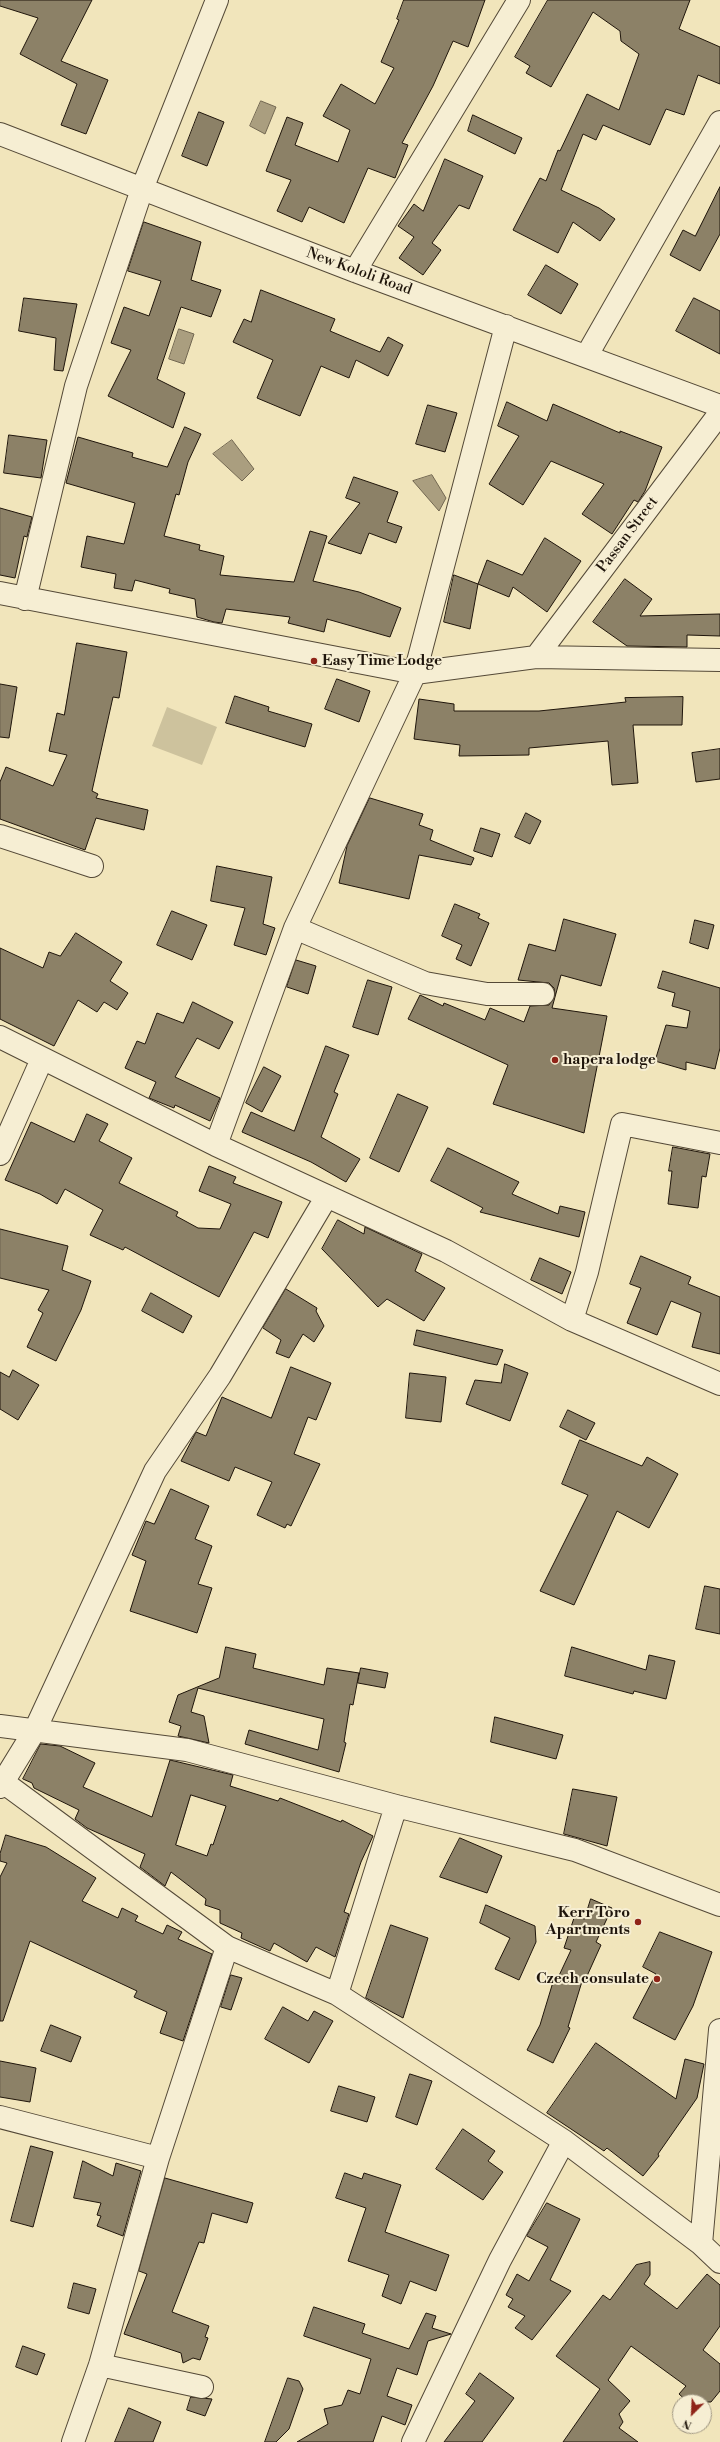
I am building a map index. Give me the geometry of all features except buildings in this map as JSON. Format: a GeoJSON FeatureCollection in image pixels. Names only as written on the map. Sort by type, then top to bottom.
{"type":"FeatureCollection","features":[{"type":"Feature","properties":{"kind":"street"},"geometry":{"type":"LineString","coordinates":[[25,599],[76,386],[142,189],[217,0]]}},
{"type":"Feature","properties":{"kind":"street"},"geometry":{"type":"LineString","coordinates":[[355,271],[519,0]]}},
{"type":"Feature","properties":{"kind":"street"},"geometry":{"type":"LineString","coordinates":[[587,355],[720,122]]}},
{"type":"Feature","properties":{"kind":"street","name":"New Kololi Road"},"geometry":{"type":"LineString","coordinates":[[0,134],[355,271],[587,355],[720,406]]}},
{"type":"Feature","properties":{"kind":"street"},"geometry":{"type":"LineString","coordinates":[[216,1145],[295,928],[414,673],[506,326]]}},
{"type":"Feature","properties":{"kind":"street","name":"Passan Street"},"geometry":{"type":"LineString","coordinates":[[536,657],[720,413]]}},
{"type":"Feature","properties":{"kind":"street"},"geometry":{"type":"LineString","coordinates":[[0,593],[414,673],[536,657],[720,660]]}},
{"type":"Feature","properties":{"kind":"street"},"geometry":{"type":"LineString","coordinates":[[0,836],[92,866]]}},
{"type":"Feature","properties":{"kind":"street"},"geometry":{"type":"LineString","coordinates":[[295,928],[425,982],[487,994],[543,994]]}},
{"type":"Feature","properties":{"kind":"street"},"geometry":{"type":"LineString","coordinates":[[0,1037],[216,1145],[446,1251],[572,1320],[720,1384]]}},
{"type":"Feature","properties":{"kind":"street"},"geometry":{"type":"LineString","coordinates":[[0,1154],[42,1059]]}},
{"type":"Feature","properties":{"kind":"street"},"geometry":{"type":"LineString","coordinates":[[572,1320],[587,1272],[622,1124],[720,1143]]}},
{"type":"Feature","properties":{"kind":"street"},"geometry":{"type":"LineString","coordinates":[[327,1196],[220,1376],[155,1471],[36,1730],[2,1785],[227,1947],[337,1994],[564,2141],[702,2244],[720,2262]]}},
{"type":"Feature","properties":{"kind":"street"},"geometry":{"type":"LineString","coordinates":[[0,1726],[187,1750],[396,1806],[575,1850],[720,1905]]}},
{"type":"Feature","properties":{"kind":"street"},"geometry":{"type":"LineString","coordinates":[[337,1994],[396,1806]]}},
{"type":"Feature","properties":{"kind":"street"},"geometry":{"type":"LineString","coordinates":[[73,2442],[100,2365],[158,2158],[227,1947]]}},
{"type":"Feature","properties":{"kind":"street"},"geometry":{"type":"LineString","coordinates":[[702,2244],[720,2030]]}},
{"type":"Feature","properties":{"kind":"street"},"geometry":{"type":"LineString","coordinates":[[0,2117],[158,2158]]}},
{"type":"Feature","properties":{"kind":"street"},"geometry":{"type":"LineString","coordinates":[[413,2442],[500,2260],[564,2141]]}},
{"type":"Feature","properties":{"kind":"street"},"geometry":{"type":"LineString","coordinates":[[100,2365],[202,2387]]}},
{"type":"Feature","properties":{"kind":"shaded area"},"geometry":{"type":"Polygon","coordinates":[[[261,101],[276,107],[265,134],[250,126],[261,101]]]}},
{"type":"Feature","properties":{"kind":"shaded area"},"geometry":{"type":"Polygon","coordinates":[[[179,329],[194,334],[184,364],[169,359],[179,329]]]}},
{"type":"Feature","properties":{"kind":"shaded area"},"geometry":{"type":"Polygon","coordinates":[[[232,440],[254,469],[242,481],[213,454],[232,440]]]}},
{"type":"Feature","properties":{"kind":"shaded area"},"geometry":{"type":"Polygon","coordinates":[[[432,475],[446,498],[439,511],[413,481],[432,475]]]}},
{"type":"Feature","properties":{"kind":"shaded area"},"geometry":{"type":"Polygon","coordinates":[[[167,707],[217,727],[202,765],[152,746],[167,707]]]}},
{"type":"Feature","properties":{"kind":"place","name":"Easy Time Lodge"},"geometry":{"type":"Point","coordinates":[314,661]}},
{"type":"Feature","properties":{"kind":"place","name":"hapera lodge"},"geometry":{"type":"Point","coordinates":[555,1060]}},
{"type":"Feature","properties":{"kind":"place","name":"Kerr Toro Apartments"},"geometry":{"type":"Point","coordinates":[638,1922]}},
{"type":"Feature","properties":{"kind":"place","name":"Czech consulate"},"geometry":{"type":"Point","coordinates":[657,1979]}}]}
